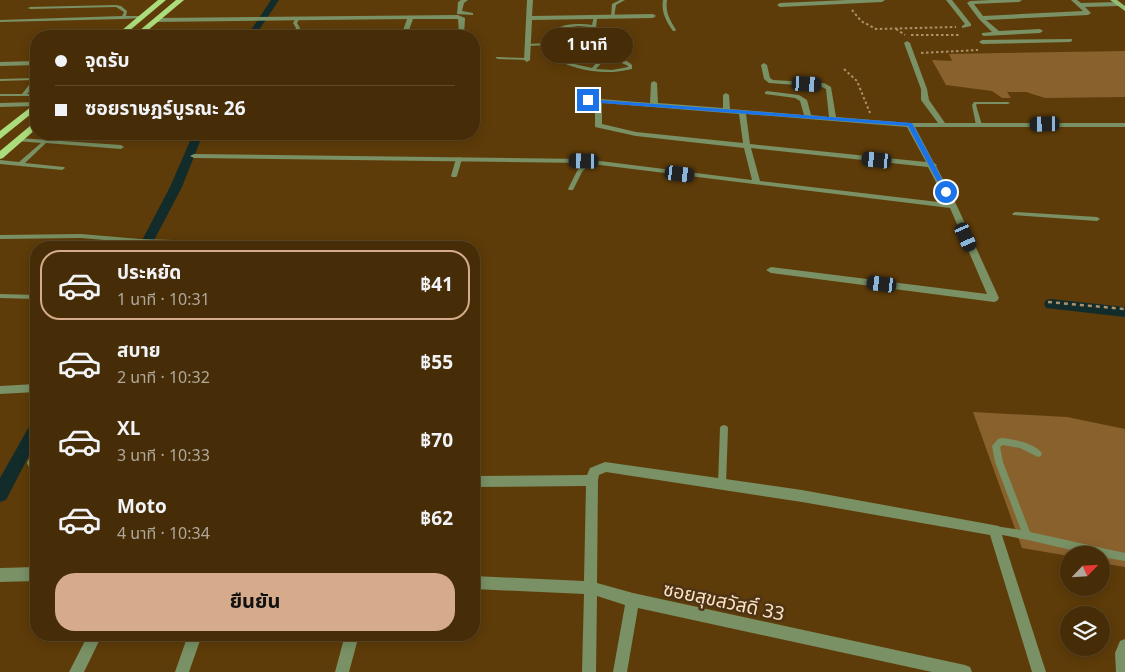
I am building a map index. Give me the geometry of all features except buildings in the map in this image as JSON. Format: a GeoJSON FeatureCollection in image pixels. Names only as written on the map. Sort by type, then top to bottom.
{"type":"FeatureCollection","features":[{"type":"Feature","properties":{"kind":"main road"},"geometry":{"type":"LineString","coordinates":[[126,30],[162,0]]}},
{"type":"Feature","properties":{"kind":"main road"},"geometry":{"type":"LineString","coordinates":[[144,30],[180,0]]}},
{"type":"Feature","properties":{"kind":"main road"},"geometry":{"type":"LineString","coordinates":[[1115,2],[1125,9]]}},
{"type":"Feature","properties":{"kind":"main road"},"geometry":{"type":"LineString","coordinates":[[1,135],[30,110]]}},
{"type":"Feature","properties":{"kind":"main road"},"geometry":{"type":"LineString","coordinates":[[0,156],[30,131]]}},
{"type":"Feature","properties":{"kind":"street"},"geometry":{"type":"LineString","coordinates":[[465,0],[461,2],[459,13],[471,14]]}},
{"type":"Feature","properties":{"kind":"street"},"geometry":{"type":"LineString","coordinates":[[527,59],[530,0]]}},
{"type":"Feature","properties":{"kind":"street"},"geometry":{"type":"LineString","coordinates":[[780,5],[882,0]]}},
{"type":"Feature","properties":{"kind":"street"},"geometry":{"type":"LineString","coordinates":[[949,0],[969,25],[964,27]]}},
{"type":"Feature","properties":{"kind":"street"},"geometry":{"type":"LineString","coordinates":[[997,33],[981,18],[970,3],[1019,0]]}},
{"type":"Feature","properties":{"kind":"street"},"geometry":{"type":"LineString","coordinates":[[981,18],[1088,12],[1074,0]]}},
{"type":"Feature","properties":{"kind":"street"},"geometry":{"type":"LineString","coordinates":[[1082,5],[1115,2]]}},
{"type":"Feature","properties":{"kind":"street"},"geometry":{"type":"LineString","coordinates":[[530,18],[653,16]]}},
{"type":"Feature","properties":{"kind":"street"},"geometry":{"type":"LineString","coordinates":[[406,30],[410,18]]}},
{"type":"Feature","properties":{"kind":"street"},"geometry":{"type":"LineString","coordinates":[[156,20],[461,18],[462,30]]}},
{"type":"Feature","properties":{"kind":"street"},"geometry":{"type":"LineString","coordinates":[[984,34],[1040,30]]}},
{"type":"Feature","properties":{"kind":"street"},"geometry":{"type":"LineString","coordinates":[[982,42],[1070,40]]}},
{"type":"Feature","properties":{"kind":"street"},"geometry":{"type":"LineString","coordinates":[[907,42],[913,53],[924,89],[926,103],[943,125]]}},
{"type":"Feature","properties":{"kind":"street"},"geometry":{"type":"LineString","coordinates":[[0,64],[30,63]]}},
{"type":"Feature","properties":{"kind":"street"},"geometry":{"type":"LineString","coordinates":[[764,65],[767,79],[771,82],[824,85],[829,88],[833,119]]}},
{"type":"Feature","properties":{"kind":"street"},"geometry":{"type":"LineString","coordinates":[[654,83],[654,105]]}},
{"type":"Feature","properties":{"kind":"street"},"geometry":{"type":"LineString","coordinates":[[767,93],[797,96],[803,100],[808,116]]}},
{"type":"Feature","properties":{"kind":"street"},"geometry":{"type":"LineString","coordinates":[[726,95],[727,110]]}},
{"type":"Feature","properties":{"kind":"street"},"geometry":{"type":"LineString","coordinates":[[588,100],[910,125],[1125,125]]}},
{"type":"Feature","properties":{"kind":"street"},"geometry":{"type":"LineString","coordinates":[[599,101],[596,123],[601,127],[636,134],[932,165]]}},
{"type":"Feature","properties":{"kind":"street"},"geometry":{"type":"LineString","coordinates":[[0,105],[30,105]]}},
{"type":"Feature","properties":{"kind":"street"},"geometry":{"type":"LineString","coordinates":[[742,112],[747,146],[757,184]]}},
{"type":"Feature","properties":{"kind":"street"},"geometry":{"type":"LineString","coordinates":[[771,270],[994,298],[953,206],[910,125]]}},
{"type":"Feature","properties":{"kind":"street"},"geometry":{"type":"LineString","coordinates":[[194,156],[588,161],[610,166],[953,206]]}},
{"type":"Feature","properties":{"kind":"street"},"geometry":{"type":"LineString","coordinates":[[0,390],[30,388]]}},
{"type":"Feature","properties":{"kind":"street"},"geometry":{"type":"LineString","coordinates":[[590,672],[592,480],[594,472],[605,467],[722,484],[995,530],[1039,672]]}},
{"type":"Feature","properties":{"kind":"street"},"geometry":{"type":"LineString","coordinates":[[480,481],[592,480]]}},
{"type":"Feature","properties":{"kind":"street"},"geometry":{"type":"LineString","coordinates":[[2,578],[30,575]]}},
{"type":"Feature","properties":{"kind":"street","name":"ซอยสุขสวัสดิ์ 33"},"geometry":{"type":"LineString","coordinates":[[480,582],[591,588],[633,600],[965,672]]}},
{"type":"Feature","properties":{"kind":"street"},"geometry":{"type":"LineString","coordinates":[[620,672],[633,600]]}},
{"type":"Feature","properties":{"kind":"street"},"geometry":{"type":"LineString","coordinates":[[76,672],[92,641]]}},
{"type":"Feature","properties":{"kind":"street"},"geometry":{"type":"LineString","coordinates":[[182,672],[193,641]]}},
{"type":"Feature","properties":{"kind":"street"},"geometry":{"type":"LineString","coordinates":[[342,672],[350,641]]}},
{"type":"Feature","properties":{"kind":"street"},"geometry":{"type":"LineString","coordinates":[[1123,672],[1122,653],[1125,646]]}},
{"type":"Feature","properties":{"kind":"lane"},"geometry":{"type":"LineString","coordinates":[[612,17],[614,4],[622,0]]}},
{"type":"Feature","properties":{"kind":"lane"},"geometry":{"type":"LineString","coordinates":[[665,0],[663,4],[664,11],[674,30]]}},
{"type":"Feature","properties":{"kind":"lane"},"geometry":{"type":"LineString","coordinates":[[30,8],[116,6],[126,12],[123,18]]}},
{"type":"Feature","properties":{"kind":"lane"},"geometry":{"type":"LineString","coordinates":[[0,21],[142,17]]}},
{"type":"Feature","properties":{"kind":"lane"},"geometry":{"type":"LineString","coordinates":[[595,17],[595,26],[594,39],[595,48],[604,57],[626,62],[630,65],[630,68],[615,71],[594,69],[560,61],[552,55],[550,44],[553,33],[558,29],[571,25],[595,26]]}},
{"type":"Feature","properties":{"kind":"lane"},"geometry":{"type":"LineString","coordinates":[[297,19],[295,23],[298,28],[297,30]]}},
{"type":"Feature","properties":{"kind":"lane"},"geometry":{"type":"LineString","coordinates":[[528,45],[550,44]]}},
{"type":"Feature","properties":{"kind":"lane"},"geometry":{"type":"LineString","coordinates":[[594,69],[604,57]]}},
{"type":"Feature","properties":{"kind":"lane"},"geometry":{"type":"LineString","coordinates":[[498,58],[527,59]]}},
{"type":"Feature","properties":{"kind":"lane"},"geometry":{"type":"LineString","coordinates":[[0,80],[30,80]]}},
{"type":"Feature","properties":{"kind":"lane"},"geometry":{"type":"LineString","coordinates":[[23,95],[30,87]]}},
{"type":"Feature","properties":{"kind":"lane"},"geometry":{"type":"LineString","coordinates":[[0,95],[30,95]]}},
{"type":"Feature","properties":{"kind":"lane"},"geometry":{"type":"LineString","coordinates":[[979,125],[974,105],[976,103],[1008,103]]}},
{"type":"Feature","properties":{"kind":"lane"},"geometry":{"type":"LineString","coordinates":[[18,140],[121,147]]}},
{"type":"Feature","properties":{"kind":"lane"},"geometry":{"type":"LineString","coordinates":[[20,164],[45,142]]}},
{"type":"Feature","properties":{"kind":"lane"},"geometry":{"type":"LineString","coordinates":[[454,176],[459,159]]}},
{"type":"Feature","properties":{"kind":"lane"},"geometry":{"type":"LineString","coordinates":[[572,189],[580,171],[588,161]]}},
{"type":"Feature","properties":{"kind":"lane"},"geometry":{"type":"LineString","coordinates":[[0,162],[62,168]]}},
{"type":"Feature","properties":{"kind":"lane"},"geometry":{"type":"LineString","coordinates":[[1015,214],[1097,219]]}},
{"type":"Feature","properties":{"kind":"lane"},"geometry":{"type":"LineString","coordinates":[[0,237],[81,236],[130,241]]}},
{"type":"Feature","properties":{"kind":"lane"},"geometry":{"type":"LineString","coordinates":[[0,296],[30,296]]}},
{"type":"Feature","properties":{"kind":"lane"},"geometry":{"type":"LineString","coordinates":[[722,484],[724,428]]}},
{"type":"Feature","properties":{"kind":"lane"},"geometry":{"type":"LineString","coordinates":[[1027,535],[999,462],[996,446],[1001,441],[1011,442],[1022,444],[1038,452]]}},
{"type":"Feature","properties":{"kind":"lane"},"geometry":{"type":"LineString","coordinates":[[995,530],[1027,535],[1090,551],[1125,557]]}},
{"type":"Feature","properties":{"kind":"path"},"geometry":{"type":"LineString","coordinates":[[846,2],[861,21],[873,28],[964,27],[972,34],[903,35],[896,28]]}},
{"type":"Feature","properties":{"kind":"path"},"geometry":{"type":"LineString","coordinates":[[913,53],[988,49],[982,42]]}},
{"type":"Feature","properties":{"kind":"path"},"geometry":{"type":"LineString","coordinates":[[844,69],[857,81],[873,122]]}},
{"type":"Feature","properties":{"kind":"path"},"geometry":{"type":"LineString","coordinates":[[1048,302],[1125,309]]}},
{"type":"Feature","properties":{"kind":"shaded area"},"geometry":{"type":"Polygon","coordinates":[[[1125,51],[1125,97],[1045,98],[1026,92],[1007,92],[1011,98],[1002,98],[992,91],[946,85],[932,60],[952,61],[949,54],[1125,51]]]}},
{"type":"Feature","properties":{"kind":"shaded area"},"geometry":{"type":"Polygon","coordinates":[[[973,412],[1067,417],[1125,429],[1125,567],[1110,564],[1110,546],[1060,546],[1060,554],[1022,548],[973,412]]]}},
{"type":"Feature","properties":{"kind":"waterway"},"geometry":{"type":"LineString","coordinates":[[255,30],[275,0]]}},
{"type":"Feature","properties":{"kind":"waterway"},"geometry":{"type":"LineString","coordinates":[[148,241],[176,187],[196,140]]}},
{"type":"Feature","properties":{"kind":"waterway"},"geometry":{"type":"LineString","coordinates":[[1051,304],[1125,312]]}},
{"type":"Feature","properties":{"kind":"waterway"},"geometry":{"type":"LineString","coordinates":[[0,494],[30,439]]}},
{"type":"Feature","properties":{"kind":"route"},"geometry":{"type":"LineString","coordinates":[[588,100],[910,125],[946,192]]}}]}
